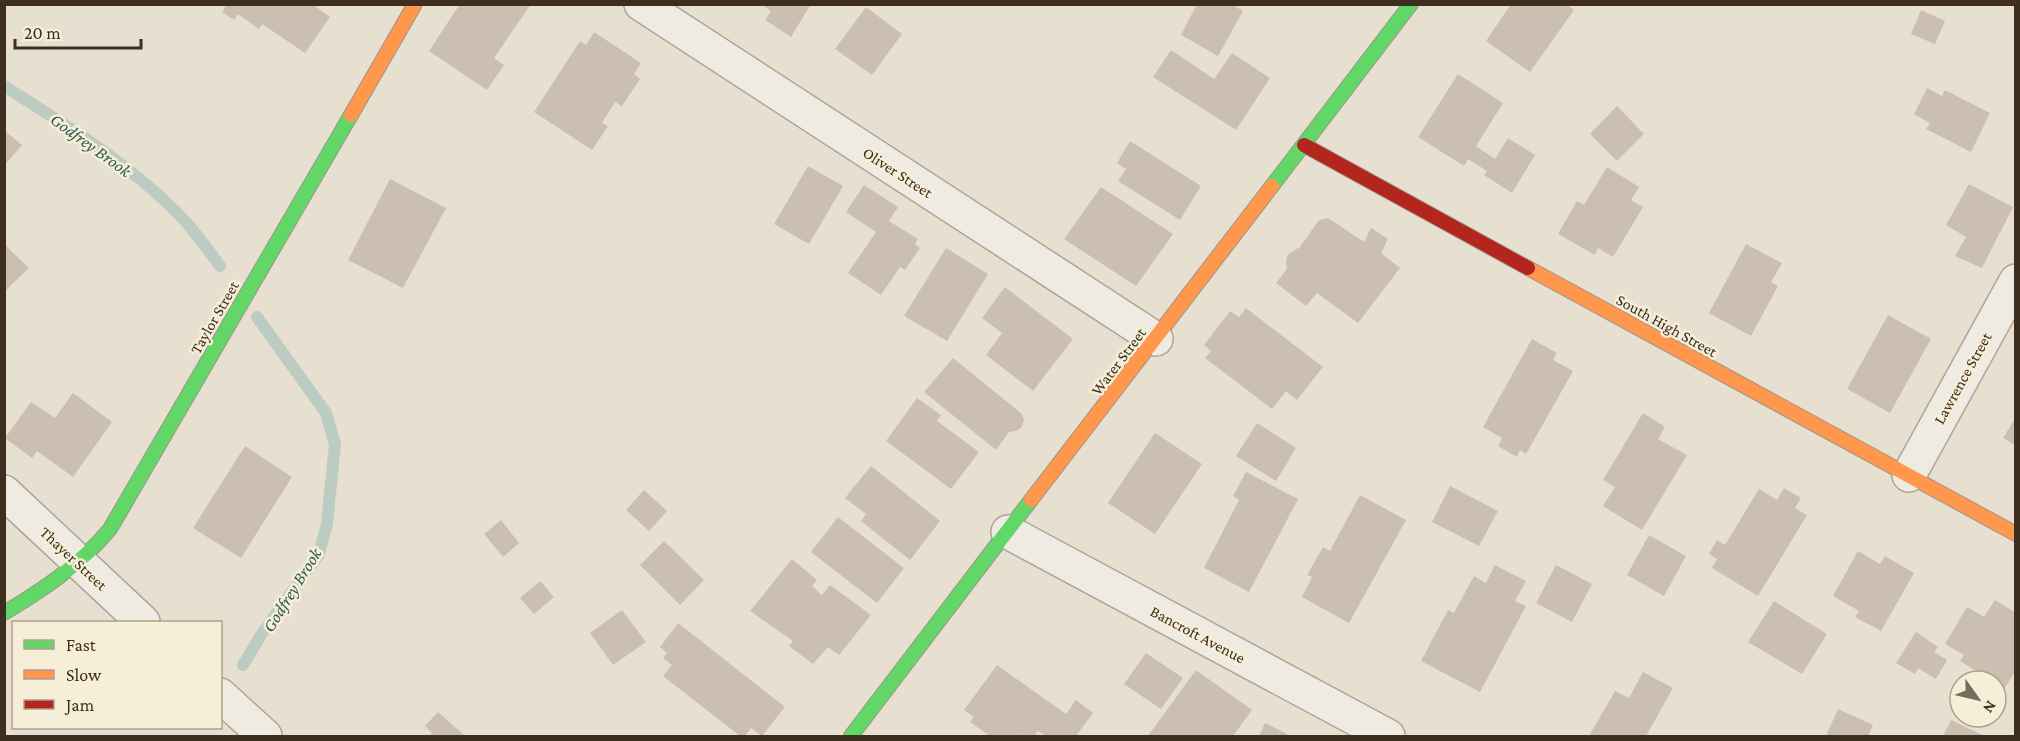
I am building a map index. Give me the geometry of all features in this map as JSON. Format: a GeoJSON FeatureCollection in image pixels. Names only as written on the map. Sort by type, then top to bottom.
{"type":"FeatureCollection","features":[{"type":"Feature","properties":{"kind":"street","name":"Taylor Street"},"geometry":{"type":"LineString","coordinates":[[4,612],[56,582],[79,563],[99,543],[120,513],[415,4]]}},
{"type":"Feature","properties":{"kind":"street","name":"Oliver Street"},"geometry":{"type":"LineString","coordinates":[[641,4],[1156,339]]}},
{"type":"Feature","properties":{"kind":"street","name":"Water Street"},"geometry":{"type":"LineString","coordinates":[[851,736],[1411,4]]}},
{"type":"Feature","properties":{"kind":"street","name":"South High Street"},"geometry":{"type":"LineString","coordinates":[[1304,144],[2016,534]]}},
{"type":"Feature","properties":{"kind":"street","name":"Lawrence Street"},"geometry":{"type":"LineString","coordinates":[[1909,476],[2016,281]]}},
{"type":"Feature","properties":{"kind":"street","name":"Thayer Street"},"geometry":{"type":"LineString","coordinates":[[4,492],[142,621]]}},
{"type":"Feature","properties":{"kind":"street","name":"Bancroft Avenue"},"geometry":{"type":"LineString","coordinates":[[1008,532],[1388,736]]}},
{"type":"Feature","properties":{"kind":"street"},"geometry":{"type":"LineString","coordinates":[[222,696],[265,736]]}},
{"type":"Feature","properties":{"kind":"building"},"geometry":{"type":"Polygon","coordinates":[[[227,4],[312,4],[330,17],[305,53],[262,24],[259,29],[238,14],[234,20],[222,12],[227,4]]]}},
{"type":"Feature","properties":{"kind":"building"},"geometry":{"type":"Polygon","coordinates":[[[460,4],[531,4],[494,58],[504,65],[487,90],[429,51],[460,4]]]}},
{"type":"Feature","properties":{"kind":"building"},"geometry":{"type":"Polygon","coordinates":[[[761,4],[811,4],[791,37],[765,20],[771,11],[761,4]]]}},
{"type":"Feature","properties":{"kind":"building"},"geometry":{"type":"Polygon","coordinates":[[[1197,4],[1231,4],[1243,11],[1218,56],[1181,35],[1197,4]]]}},
{"type":"Feature","properties":{"kind":"building"},"geometry":{"type":"Polygon","coordinates":[[[1511,4],[1547,4],[1550,7],[1552,4],[1566,4],[1574,10],[1530,72],[1486,41],[1511,4]]]}},
{"type":"Feature","properties":{"kind":"building"},"geometry":{"type":"Polygon","coordinates":[[[866,7],[902,34],[872,75],[835,49],[866,7]]]}},
{"type":"Feature","properties":{"kind":"building"},"geometry":{"type":"Polygon","coordinates":[[[1921,10],[1945,21],[1935,44],[1911,34],[1921,10]]]}},
{"type":"Feature","properties":{"kind":"building"},"geometry":{"type":"Polygon","coordinates":[[[594,32],[641,63],[634,74],[640,79],[622,106],[615,102],[602,123],[608,126],[592,150],[534,112],[580,41],[586,45],[594,32]]]}},
{"type":"Feature","properties":{"kind":"building"},"geometry":{"type":"Polygon","coordinates":[[[1171,50],[1214,79],[1232,53],[1270,78],[1236,130],[1153,77],[1171,50]]]}},
{"type":"Feature","properties":{"kind":"building"},"geometry":{"type":"Polygon","coordinates":[[[1458,74],[1503,103],[1476,146],[1495,159],[1508,138],[1535,155],[1512,193],[1484,175],[1487,171],[1468,159],[1464,166],[1418,137],[1458,74]]]}},
{"type":"Feature","properties":{"kind":"building"},"geometry":{"type":"Polygon","coordinates":[[[1927,88],[1942,96],[1945,90],[1990,113],[1971,152],[1926,129],[1930,123],[1914,114],[1927,88]]]}},
{"type":"Feature","properties":{"kind":"building"},"geometry":{"type":"Polygon","coordinates":[[[1617,106],[1644,134],[1617,161],[1590,134],[1617,106]]]}},
{"type":"Feature","properties":{"kind":"building"},"geometry":{"type":"Polygon","coordinates":[[[4,130],[22,145],[4,166],[4,130]]]}},
{"type":"Feature","properties":{"kind":"building"},"geometry":{"type":"Polygon","coordinates":[[[1130,141],[1201,186],[1180,220],[1118,181],[1126,169],[1117,163],[1130,141]]]}},
{"type":"Feature","properties":{"kind":"building"},"geometry":{"type":"Polygon","coordinates":[[[808,166],[843,186],[809,244],[774,224],[808,166]]]}},
{"type":"Feature","properties":{"kind":"building"},"geometry":{"type":"Polygon","coordinates":[[[1607,167],[1639,187],[1631,200],[1643,207],[1613,257],[1598,248],[1595,255],[1558,234],[1577,201],[1584,205],[1607,167]]]}},
{"type":"Feature","properties":{"kind":"building"},"geometry":{"type":"Polygon","coordinates":[[[390,179],[446,208],[403,288],[348,260],[390,179]]]}},
{"type":"Feature","properties":{"kind":"building"},"geometry":{"type":"Polygon","coordinates":[[[1969,184],[2013,207],[1982,268],[1955,256],[1966,237],[1946,225],[1969,184]]]}},
{"type":"Feature","properties":{"kind":"building"},"geometry":{"type":"Polygon","coordinates":[[[864,185],[898,207],[889,221],[918,239],[915,244],[920,248],[905,270],[900,267],[881,295],[848,273],[876,232],[846,212],[864,185]]]}},
{"type":"Feature","properties":{"kind":"building"},"geometry":{"type":"Polygon","coordinates":[[[1101,187],[1173,234],[1136,286],[1064,239],[1101,187]]]}},
{"type":"Feature","properties":{"kind":"building"},"geometry":{"type":"Polygon","coordinates":[[[1328,218],[1364,242],[1371,228],[1388,239],[1381,253],[1400,268],[1358,323],[1317,293],[1306,306],[1276,283],[1287,269],[1288,254],[1300,247],[1319,220],[1328,218]]]}},
{"type":"Feature","properties":{"kind":"building"},"geometry":{"type":"Polygon","coordinates":[[[4,244],[29,268],[4,292],[4,244]]]}},
{"type":"Feature","properties":{"kind":"building"},"geometry":{"type":"Polygon","coordinates":[[[1746,244],[1782,263],[1771,282],[1778,286],[1751,336],[1709,313],[1746,244]]]}},
{"type":"Feature","properties":{"kind":"building"},"geometry":{"type":"Polygon","coordinates":[[[946,248],[988,274],[947,341],[904,316],[946,248]]]}},
{"type":"Feature","properties":{"kind":"building"},"geometry":{"type":"Polygon","coordinates":[[[1005,287],[1073,339],[1033,391],[986,355],[1002,333],[982,318],[1005,287]]]}},
{"type":"Feature","properties":{"kind":"building"},"geometry":{"type":"Polygon","coordinates":[[[1246,308],[1323,367],[1297,400],[1286,391],[1272,409],[1205,358],[1211,351],[1204,345],[1230,311],[1239,317],[1246,308]]]}},
{"type":"Feature","properties":{"kind":"building"},"geometry":{"type":"Polygon","coordinates":[[[1888,315],[1931,339],[1890,413],[1847,389],[1888,315]]]}},
{"type":"Feature","properties":{"kind":"building"},"geometry":{"type":"Polygon","coordinates":[[[1532,339],[1557,353],[1553,360],[1573,371],[1526,454],[1520,450],[1517,457],[1498,446],[1502,438],[1483,427],[1532,339]]]}},
{"type":"Feature","properties":{"kind":"building"},"geometry":{"type":"Polygon","coordinates":[[[953,358],[1022,414],[1024,421],[1021,428],[1009,432],[996,450],[924,392],[953,358]]]}},
{"type":"Feature","properties":{"kind":"building"},"geometry":{"type":"Polygon","coordinates":[[[73,393],[112,422],[73,477],[37,451],[32,458],[5,438],[31,402],[55,418],[73,393]]]}},
{"type":"Feature","properties":{"kind":"building"},"geometry":{"type":"Polygon","coordinates":[[[917,398],[941,415],[937,421],[979,452],[951,489],[886,441],[917,398]]]}},
{"type":"Feature","properties":{"kind":"building"},"geometry":{"type":"Polygon","coordinates":[[[1643,413],[1665,427],[1658,439],[1687,455],[1642,530],[1603,506],[1615,487],[1603,480],[1643,413]]]}},
{"type":"Feature","properties":{"kind":"building"},"geometry":{"type":"Polygon","coordinates":[[[2016,417],[2016,446],[2003,438],[2016,417]]]}},
{"type":"Feature","properties":{"kind":"building"},"geometry":{"type":"Polygon","coordinates":[[[1257,423],[1296,448],[1276,481],[1236,456],[1257,423]]]}},
{"type":"Feature","properties":{"kind":"building"},"geometry":{"type":"Polygon","coordinates":[[[1155,433],[1202,464],[1155,534],[1108,503],[1155,433]]]}},
{"type":"Feature","properties":{"kind":"building"},"geometry":{"type":"Polygon","coordinates":[[[245,446],[292,477],[241,558],[193,528],[245,446]]]}},
{"type":"Feature","properties":{"kind":"building"},"geometry":{"type":"Polygon","coordinates":[[[871,466],[940,521],[910,560],[861,521],[866,514],[845,498],[871,466]]]}},
{"type":"Feature","properties":{"kind":"building"},"geometry":{"type":"Polygon","coordinates":[[[1246,472],[1298,499],[1249,592],[1204,568],[1239,500],[1233,496],[1246,472]]]}},
{"type":"Feature","properties":{"kind":"building"},"geometry":{"type":"Polygon","coordinates":[[[1450,486],[1498,511],[1479,546],[1432,522],[1450,486]]]}},
{"type":"Feature","properties":{"kind":"building"},"geometry":{"type":"Polygon","coordinates":[[[1784,488],[1801,498],[1795,508],[1807,515],[1758,596],[1712,568],[1717,559],[1709,554],[1717,540],[1725,545],[1759,489],[1777,500],[1784,488]]]}},
{"type":"Feature","properties":{"kind":"building"},"geometry":{"type":"Polygon","coordinates":[[[644,490],[667,511],[649,531],[626,510],[644,490]]]}},
{"type":"Feature","properties":{"kind":"building"},"geometry":{"type":"Polygon","coordinates":[[[1360,495],[1406,520],[1349,623],[1302,597],[1312,577],[1307,575],[1323,547],[1330,551],[1360,495]]]}},
{"type":"Feature","properties":{"kind":"building"},"geometry":{"type":"Polygon","coordinates":[[[838,517],[904,568],[877,603],[811,552],[838,517]]]}},
{"type":"Feature","properties":{"kind":"building"},"geometry":{"type":"Polygon","coordinates":[[[501,520],[519,543],[503,557],[484,534],[501,520]]]}},
{"type":"Feature","properties":{"kind":"building"},"geometry":{"type":"Polygon","coordinates":[[[1649,535],[1686,556],[1664,596],[1627,575],[1649,535]]]}},
{"type":"Feature","properties":{"kind":"building"},"geometry":{"type":"Polygon","coordinates":[[[664,541],[704,580],[680,605],[640,565],[664,541]]]}},
{"type":"Feature","properties":{"kind":"building"},"geometry":{"type":"Polygon","coordinates":[[[1858,551],[1880,564],[1885,556],[1914,573],[1881,631],[1855,617],[1859,611],[1833,596],[1858,551]]]}},
{"type":"Feature","properties":{"kind":"building"},"geometry":{"type":"Polygon","coordinates":[[[792,559],[817,580],[812,586],[822,595],[830,585],[871,615],[839,655],[828,647],[813,664],[789,646],[793,641],[750,611],[792,559]]]}},
{"type":"Feature","properties":{"kind":"building"},"geometry":{"type":"Polygon","coordinates":[[[1495,565],[1526,581],[1515,601],[1526,606],[1480,692],[1421,661],[1448,610],[1454,613],[1474,576],[1486,583],[1495,565]]]}},
{"type":"Feature","properties":{"kind":"building"},"geometry":{"type":"Polygon","coordinates":[[[1556,565],[1592,584],[1572,622],[1536,603],[1556,565]]]}},
{"type":"Feature","properties":{"kind":"building"},"geometry":{"type":"Polygon","coordinates":[[[540,581],[554,597],[534,614],[520,598],[540,581]]]}},
{"type":"Feature","properties":{"kind":"building"},"geometry":{"type":"Polygon","coordinates":[[[1995,600],[2016,613],[2016,670],[2008,683],[2008,669],[1973,669],[1960,661],[1964,655],[1945,644],[1967,607],[1984,617],[1995,600]]]}},
{"type":"Feature","properties":{"kind":"building"},"geometry":{"type":"Polygon","coordinates":[[[1774,601],[1827,634],[1802,674],[1748,642],[1774,601]]]}},
{"type":"Feature","properties":{"kind":"building"},"geometry":{"type":"Polygon","coordinates":[[[622,610],[646,642],[613,665],[590,633],[622,610]]]}},
{"type":"Feature","properties":{"kind":"building"},"geometry":{"type":"Polygon","coordinates":[[[678,623],[785,707],[762,736],[751,728],[745,736],[740,736],[663,676],[672,665],[663,658],[667,653],[660,647],[678,623]]]}},
{"type":"Feature","properties":{"kind":"building"},"geometry":{"type":"Polygon","coordinates":[[[1916,632],[1938,647],[1934,652],[1947,660],[1936,679],[1918,668],[1915,674],[1896,663],[1916,632]]]}},
{"type":"Feature","properties":{"kind":"building"},"geometry":{"type":"Polygon","coordinates":[[[1146,653],[1183,678],[1161,709],[1124,684],[1146,653]]]}},
{"type":"Feature","properties":{"kind":"building"},"geometry":{"type":"Polygon","coordinates":[[[997,665],[1066,714],[1076,700],[1093,713],[1076,736],[1046,736],[1038,731],[1034,736],[1021,734],[1019,736],[990,736],[970,722],[974,717],[964,710],[997,665]]]}},
{"type":"Feature","properties":{"kind":"building"},"geometry":{"type":"Polygon","coordinates":[[[1196,670],[1252,710],[1233,736],[1148,736],[1196,670]]]}},
{"type":"Feature","properties":{"kind":"building"},"geometry":{"type":"Polygon","coordinates":[[[1643,672],[1673,688],[1646,736],[1589,736],[1615,691],[1629,698],[1643,672]]]}},
{"type":"Feature","properties":{"kind":"building"},"geometry":{"type":"Polygon","coordinates":[[[1838,709],[1873,725],[1868,736],[1826,736],[1838,709]]]}},
{"type":"Feature","properties":{"kind":"building"},"geometry":{"type":"Polygon","coordinates":[[[438,712],[465,736],[429,736],[432,733],[425,726],[438,712]]]}},
{"type":"Feature","properties":{"kind":"building"},"geometry":{"type":"Polygon","coordinates":[[[1265,723],[1291,736],[1259,736],[1265,723]]]}},
{"type":"Feature","properties":{"kind":"building"},"geometry":{"type":"Polygon","coordinates":[[[1948,726],[1948,729],[1970,729],[1985,736],[1943,736],[1948,726]]]}},
{"type":"Feature","properties":{"kind":"waterway","name":"Godfrey Brook"},"geometry":{"type":"LineString","coordinates":[[4,86],[100,148],[145,183],[186,222],[220,266]]}},
{"type":"Feature","properties":{"kind":"waterway","name":"Godfrey Brook"},"geometry":{"type":"LineString","coordinates":[[243,665],[261,635],[319,554],[327,524],[335,444],[326,413],[257,317]]}},
{"type":"Feature","properties":{"kind":"traffic: fast"},"geometry":{"type":"LineString","coordinates":[[1272,186],[1411,4]]}},
{"type":"Feature","properties":{"kind":"traffic: fast"},"geometry":{"type":"LineString","coordinates":[[4,613],[61,576],[110,529],[351,115]]}},
{"type":"Feature","properties":{"kind":"traffic: fast"},"geometry":{"type":"LineString","coordinates":[[851,736],[1031,500]]}},
{"type":"Feature","properties":{"kind":"traffic: slow"},"geometry":{"type":"LineString","coordinates":[[351,115],[415,4]]}},
{"type":"Feature","properties":{"kind":"traffic: slow"},"geometry":{"type":"LineString","coordinates":[[1031,500],[1272,186]]}},
{"type":"Feature","properties":{"kind":"traffic: slow"},"geometry":{"type":"LineString","coordinates":[[1528,268],[2016,534]]}},
{"type":"Feature","properties":{"kind":"traffic: jam"},"geometry":{"type":"LineString","coordinates":[[1304,145],[1528,268]]}}]}
